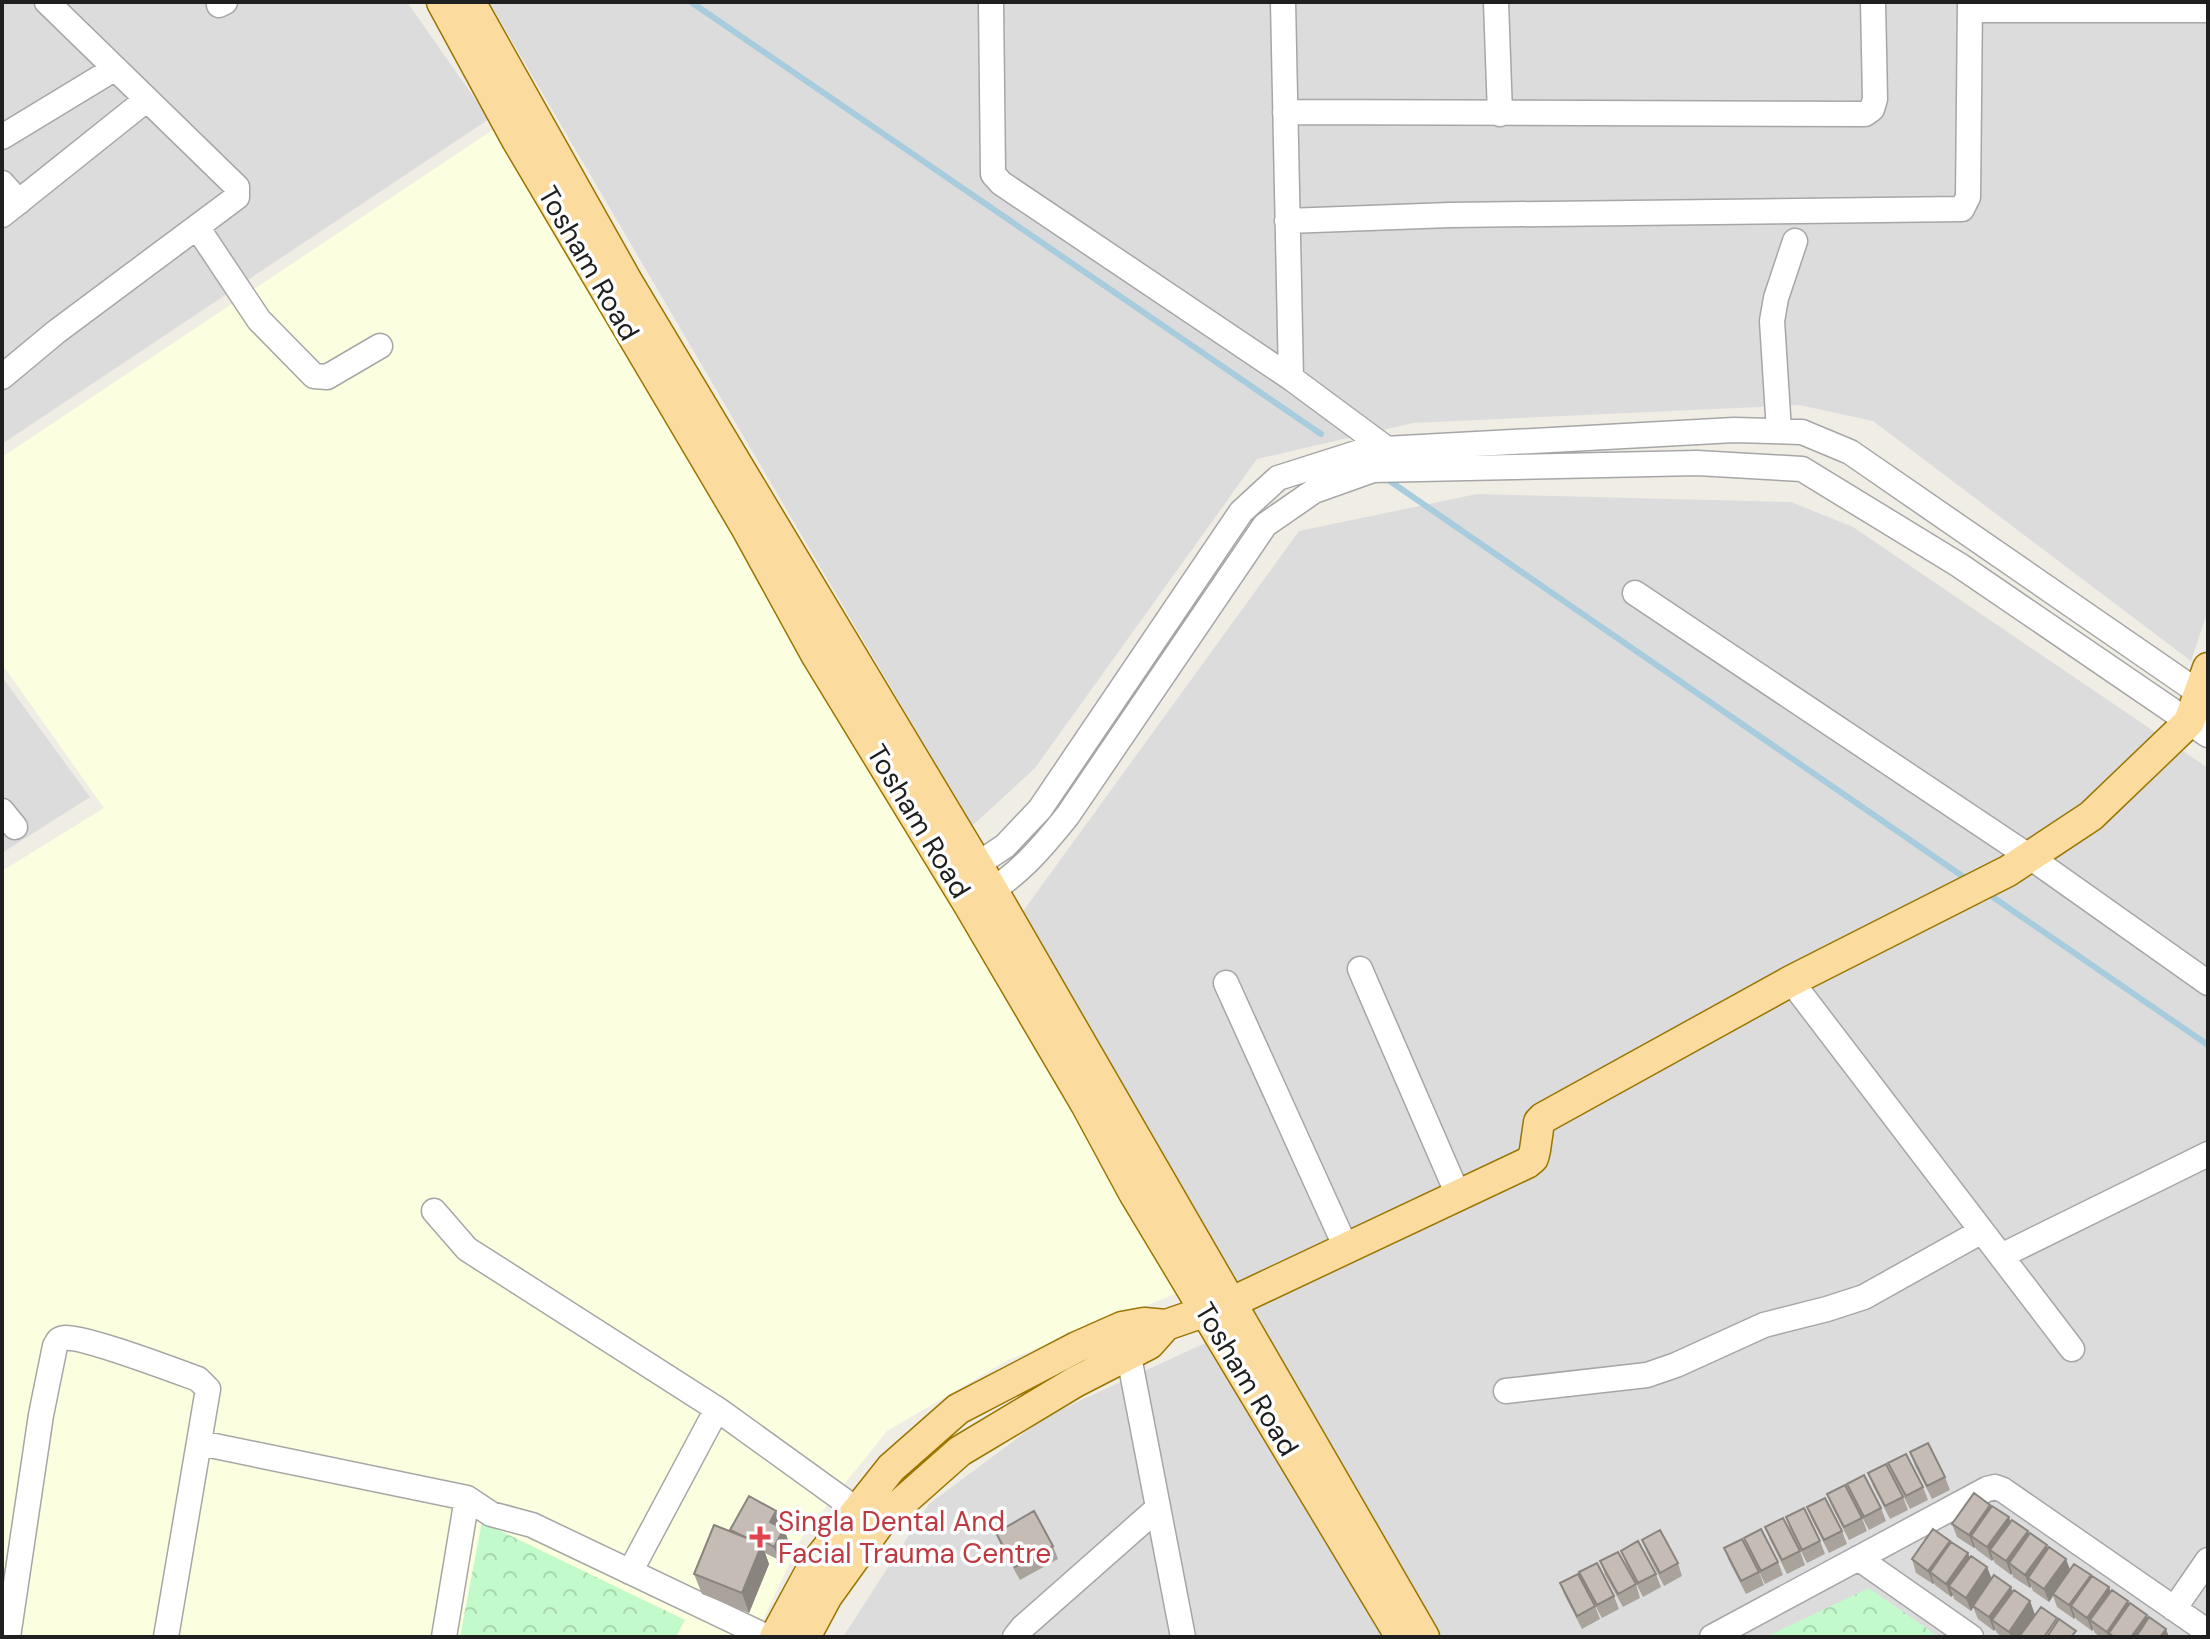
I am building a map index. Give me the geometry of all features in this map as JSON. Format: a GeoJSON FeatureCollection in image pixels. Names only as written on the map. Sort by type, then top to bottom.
{"type":"FeatureCollection","features":[{"type":"Feature","properties":{"kind":"main road","name":"Tosham Road"},"geometry":{"type":"LineString","coordinates":[[442,2],[517,140],[746,527],[817,656],[973,885]]}},
{"type":"Feature","properties":{"kind":"main road","name":"Tosham Road"},"geometry":{"type":"LineString","coordinates":[[470,2],[973,885],[1219,1307],[1401,1637]]}},
{"type":"Feature","properties":{"kind":"main road"},"geometry":{"type":"LineString","coordinates":[[775,1637],[814,1565],[857,1510],[891,1468],[958,1409],[1122,1327],[1144,1323],[1166,1325],[1219,1307],[1347,1250],[1527,1163],[1533,1158],[1539,1122],[1543,1118],[1791,981],[2030,857],[2091,816],[2202,704]]}},
{"type":"Feature","properties":{"kind":"main road","name":"Tosham Road"},"geometry":{"type":"LineString","coordinates":[[1219,1307],[1424,1637]]}},
{"type":"Feature","properties":{"kind":"main road"},"geometry":{"type":"LineString","coordinates":[[805,1637],[827,1596],[881,1521],[960,1451],[1075,1382],[1130,1356],[1149,1344],[1166,1325]]}},
{"type":"Feature","properties":{"kind":"main road"},"geometry":{"type":"LineString","coordinates":[[1031,1371],[1046,1400]]}},
{"type":"Feature","properties":{"kind":"street"},"geometry":{"type":"LineString","coordinates":[[2,377],[56,332],[237,197],[237,187],[47,2]]}},
{"type":"Feature","properties":{"kind":"street"},"geometry":{"type":"LineString","coordinates":[[991,2],[993,174],[1001,183],[1291,378],[1416,469]]}},
{"type":"Feature","properties":{"kind":"street"},"geometry":{"type":"LineString","coordinates":[[1283,2],[1291,378]]}},
{"type":"Feature","properties":{"kind":"street"},"geometry":{"type":"LineString","coordinates":[[1496,2],[1500,114]]}},
{"type":"Feature","properties":{"kind":"street"},"geometry":{"type":"LineString","coordinates":[[1285,112],[1865,114],[1872,109],[1875,99],[1873,2]]}},
{"type":"Feature","properties":{"kind":"street"},"geometry":{"type":"LineString","coordinates":[[1287,221],[1450,215],[1962,209],[1968,197],[1970,6],[2208,10]]}},
{"type":"Feature","properties":{"kind":"street"},"geometry":{"type":"LineString","coordinates":[[2,137],[114,69]]}},
{"type":"Feature","properties":{"kind":"street"},"geometry":{"type":"LineString","coordinates":[[2,183],[10,209],[146,100]]}},
{"type":"Feature","properties":{"kind":"street"},"geometry":{"type":"LineString","coordinates":[[197,227],[259,320],[314,376],[327,377],[380,346]]}},
{"type":"Feature","properties":{"kind":"street"},"geometry":{"type":"LineString","coordinates":[[1779,431],[1772,321],[1776,298],[1795,241]]}},
{"type":"Feature","properties":{"kind":"street"},"geometry":{"type":"LineString","coordinates":[[973,885],[1040,809],[1241,512],[1278,478],[1366,450],[1734,430],[1802,432],[1850,452],[2202,704]]}},
{"type":"Feature","properties":{"kind":"street"},"geometry":{"type":"LineString","coordinates":[[973,885],[1011,879],[1068,815],[1265,525],[1314,491],[1373,470],[1697,463],[1802,469],[1959,565],[2202,704]]}},
{"type":"Feature","properties":{"kind":"street"},"geometry":{"type":"LineString","coordinates":[[1635,593],[2030,857],[2208,983]]}},
{"type":"Feature","properties":{"kind":"street"},"geometry":{"type":"LineString","coordinates":[[1360,969],[1458,1195]]}},
{"type":"Feature","properties":{"kind":"street"},"geometry":{"type":"LineString","coordinates":[[1791,981],[2072,1349]]}},
{"type":"Feature","properties":{"kind":"street"},"geometry":{"type":"LineString","coordinates":[[1226,983],[1347,1250]]}},
{"type":"Feature","properties":{"kind":"street"},"geometry":{"type":"LineString","coordinates":[[2001,1256],[2208,1154]]}},
{"type":"Feature","properties":{"kind":"street"},"geometry":{"type":"LineString","coordinates":[[434,1211],[467,1249],[717,1409],[857,1510]]}},
{"type":"Feature","properties":{"kind":"street"},"geometry":{"type":"LineString","coordinates":[[1506,1391],[1647,1375],[1764,1325],[1864,1297],[1982,1231]]}},
{"type":"Feature","properties":{"kind":"street"},"geometry":{"type":"LineString","coordinates":[[1122,1327],[1183,1637]]}},
{"type":"Feature","properties":{"kind":"street"},"geometry":{"type":"LineString","coordinates":[[8,1637],[41,1415],[55,1346],[65,1337],[198,1379],[208,1389],[166,1637]]}},
{"type":"Feature","properties":{"kind":"street"},"geometry":{"type":"LineString","coordinates":[[630,1572],[717,1409]]}},
{"type":"Feature","properties":{"kind":"street"},"geometry":{"type":"LineString","coordinates":[[200,1443],[467,1498],[491,1514],[532,1525],[767,1637]]}},
{"type":"Feature","properties":{"kind":"street"},"geometry":{"type":"LineString","coordinates":[[1712,1637],[1995,1487],[2208,1632]]}},
{"type":"Feature","properties":{"kind":"street"},"geometry":{"type":"LineString","coordinates":[[444,1637],[467,1498]]}},
{"type":"Feature","properties":{"kind":"street"},"geometry":{"type":"LineString","coordinates":[[1015,1637],[1158,1508]]}},
{"type":"Feature","properties":{"kind":"street"},"geometry":{"type":"LineString","coordinates":[[1858,1558],[1971,1637]]}},
{"type":"Feature","properties":{"kind":"street"},"geometry":{"type":"LineString","coordinates":[[2174,1609],[2208,1560]]}},
{"type":"Feature","properties":{"kind":"shaded area"},"geometry":{"type":"Polygon","coordinates":[[[2,2],[407,2],[489,119],[2,444],[2,2]]]}},
{"type":"Feature","properties":{"kind":"shaded area"},"geometry":{"type":"Polygon","coordinates":[[[489,2],[2208,2],[2208,610],[2191,661],[1873,421],[1799,405],[1413,423],[1257,459],[1035,768],[972,826],[489,2]]]}},
{"type":"Feature","properties":{"kind":"shaded area"},"geometry":{"type":"Polygon","coordinates":[[[497,127],[1183,1291],[1008,1360],[887,1431],[802,1537],[755,1637],[2,1637],[2,871],[104,808],[2,664],[2,457],[497,127]]]}},
{"type":"Feature","properties":{"kind":"shaded area"},"geometry":{"type":"Polygon","coordinates":[[[1477,494],[1791,502],[1853,527],[2208,768],[2208,1637],[1442,1637],[1016,921],[1299,531],[1477,494]]]}},
{"type":"Feature","properties":{"kind":"shaded area"},"geometry":{"type":"Polygon","coordinates":[[[2,677],[90,797],[2,853],[2,677]]]}},
{"type":"Feature","properties":{"kind":"shaded area"},"geometry":{"type":"Polygon","coordinates":[[[1216,1338],[1382,1637],[843,1637],[929,1504],[1047,1416],[1216,1338]]]}},
{"type":"Feature","properties":{"kind":"green space"},"geometry":{"type":"Polygon","coordinates":[[[482,1522],[685,1620],[676,1637],[460,1637],[482,1522]]]}},
{"type":"Feature","properties":{"kind":"green space"},"geometry":{"type":"Polygon","coordinates":[[[1869,1588],[1939,1637],[1765,1637],[1869,1588]]]}},
{"type":"Feature","properties":{"kind":"building"},"geometry":{"type":"Polygon","coordinates":[[[1928,1443],[1945,1477],[1927,1486],[1910,1452],[1928,1443]]]}},
{"type":"Feature","properties":{"kind":"building"},"geometry":{"type":"Polygon","coordinates":[[[1906,1454],[1923,1487],[1906,1496],[1888,1463],[1906,1454]]]}},
{"type":"Feature","properties":{"kind":"building"},"geometry":{"type":"Polygon","coordinates":[[[1886,1464],[1903,1497],[1885,1506],[1868,1473],[1886,1464]]]}},
{"type":"Feature","properties":{"kind":"building"},"geometry":{"type":"Polygon","coordinates":[[[1864,1475],[1881,1508],[1864,1517],[1847,1484],[1864,1475]]]}},
{"type":"Feature","properties":{"kind":"building"},"geometry":{"type":"Polygon","coordinates":[[[1845,1485],[1862,1518],[1844,1527],[1827,1494],[1845,1485]]]}},
{"type":"Feature","properties":{"kind":"building"},"geometry":{"type":"Polygon","coordinates":[[[1974,1493],[1990,1505],[1969,1535],[1952,1524],[1974,1493]]]}},
{"type":"Feature","properties":{"kind":"building"},"geometry":{"type":"Polygon","coordinates":[[[749,1496],[776,1511],[770,1522],[784,1529],[774,1547],[760,1539],[758,1543],[730,1530],[749,1496]]]}},
{"type":"Feature","properties":{"kind":"building"},"geometry":{"type":"Polygon","coordinates":[[[1825,1498],[1842,1531],[1824,1540],[1807,1507],[1825,1498]]]}},
{"type":"Feature","properties":{"kind":"building"},"geometry":{"type":"Polygon","coordinates":[[[1992,1506],[2009,1517],[1987,1547],[1971,1536],[1992,1506]]]}},
{"type":"Feature","properties":{"kind":"building"},"geometry":{"type":"Polygon","coordinates":[[[1804,1508],[1820,1541],[1802,1550],[1786,1517],[1804,1508]]]}},
{"type":"Feature","properties":{"kind":"building"},"geometry":{"type":"Polygon","coordinates":[[[1034,1511],[1053,1546],[1015,1567],[996,1533],[1034,1511]]]}},
{"type":"Feature","properties":{"kind":"building"},"geometry":{"type":"Polygon","coordinates":[[[1783,1518],[1800,1551],[1782,1560],[1765,1527],[1783,1518]]]}},
{"type":"Feature","properties":{"kind":"building"},"geometry":{"type":"Polygon","coordinates":[[[2012,1520],[2028,1531],[2006,1561],[1990,1550],[2012,1520]]]}},
{"type":"Feature","properties":{"kind":"building"},"geometry":{"type":"Polygon","coordinates":[[[714,1525],[762,1544],[742,1593],[694,1574],[714,1525]]]}},
{"type":"Feature","properties":{"kind":"building"},"geometry":{"type":"Polygon","coordinates":[[[1761,1529],[1778,1562],[1761,1571],[1744,1538],[1761,1529]]]}},
{"type":"Feature","properties":{"kind":"building"},"geometry":{"type":"Polygon","coordinates":[[[1933,1529],[1950,1541],[1928,1571],[1912,1559],[1933,1529]]]}},
{"type":"Feature","properties":{"kind":"building"},"geometry":{"type":"Polygon","coordinates":[[[1660,1530],[1678,1563],[1660,1573],[1642,1540],[1660,1530]]]}},
{"type":"Feature","properties":{"kind":"building"},"geometry":{"type":"Polygon","coordinates":[[[2030,1533],[2047,1545],[2025,1575],[2009,1563],[2030,1533]]]}},
{"type":"Feature","properties":{"kind":"building"},"geometry":{"type":"Polygon","coordinates":[[[1742,1539],[1759,1572],[1741,1581],[1724,1548],[1742,1539]]]}},
{"type":"Feature","properties":{"kind":"building"},"geometry":{"type":"Polygon","coordinates":[[[1638,1541],[1656,1574],[1638,1583],[1621,1551],[1638,1541]]]}},
{"type":"Feature","properties":{"kind":"building"},"geometry":{"type":"Polygon","coordinates":[[[1951,1542],[1968,1553],[1946,1584],[1930,1572],[1951,1542]]]}},
{"type":"Feature","properties":{"kind":"building"},"geometry":{"type":"Polygon","coordinates":[[[2049,1547],[2066,1559],[2044,1589],[2028,1578],[2049,1547]]]}},
{"type":"Feature","properties":{"kind":"building"},"geometry":{"type":"Polygon","coordinates":[[[1618,1552],[1636,1584],[1618,1594],[1600,1561],[1618,1552]]]}},
{"type":"Feature","properties":{"kind":"building"},"geometry":{"type":"Polygon","coordinates":[[[1971,1556],[1987,1567],[1966,1598],[1949,1586],[1971,1556]]]}},
{"type":"Feature","properties":{"kind":"building"},"geometry":{"type":"Polygon","coordinates":[[[1597,1563],[1614,1596],[1597,1605],[1579,1572],[1597,1563]]]}},
{"type":"Feature","properties":{"kind":"building"},"geometry":{"type":"Polygon","coordinates":[[[2074,1564],[2091,1575],[2069,1605],[2053,1594],[2074,1564]]]}},
{"type":"Feature","properties":{"kind":"building"},"geometry":{"type":"Polygon","coordinates":[[[1578,1574],[1595,1606],[1577,1616],[1560,1583],[1578,1574]]]}},
{"type":"Feature","properties":{"kind":"building"},"geometry":{"type":"Polygon","coordinates":[[[1994,1575],[2011,1587],[1989,1617],[1973,1606],[1994,1575]]]}},
{"type":"Feature","properties":{"kind":"building"},"geometry":{"type":"Polygon","coordinates":[[[2092,1576],[2109,1587],[2087,1618],[2071,1606],[2092,1576]]]}},
{"type":"Feature","properties":{"kind":"building"},"geometry":{"type":"Polygon","coordinates":[[[2014,1590],[2030,1601],[2009,1632],[1992,1620],[2014,1590]]]}},
{"type":"Feature","properties":{"kind":"building"},"geometry":{"type":"Polygon","coordinates":[[[2112,1590],[2128,1601],[2107,1632],[2090,1620],[2112,1590]]]}},
{"type":"Feature","properties":{"kind":"building"},"geometry":{"type":"Polygon","coordinates":[[[2130,1603],[2147,1615],[2131,1637],[2114,1637],[2109,1633],[2130,1603]]]}},
{"type":"Feature","properties":{"kind":"building"},"geometry":{"type":"Polygon","coordinates":[[[2041,1607],[2057,1618],[2044,1637],[2019,1637],[2041,1607]]]}},
{"type":"Feature","properties":{"kind":"building"},"geometry":{"type":"Polygon","coordinates":[[[2149,1617],[2166,1629],[2160,1637],[2136,1637],[2149,1617]]]}},
{"type":"Feature","properties":{"kind":"building"},"geometry":{"type":"Polygon","coordinates":[[[2059,1619],[2076,1631],[2071,1637],[2047,1637],[2059,1619]]]}},
{"type":"Feature","properties":{"kind":"waterway"},"geometry":{"type":"LineString","coordinates":[[691,2],[1321,434]]}},
{"type":"Feature","properties":{"kind":"waterway"},"geometry":{"type":"LineString","coordinates":[[1384,477],[1968,880]]}},
{"type":"Feature","properties":{"kind":"waterway"},"geometry":{"type":"LineString","coordinates":[[1987,893],[2208,1045]]}},
{"type":"Feature","properties":{"kind":"place","name":"Singla Dental And Facial Trauma Centre"},"geometry":{"type":"Point","coordinates":[760,1537]}}]}
